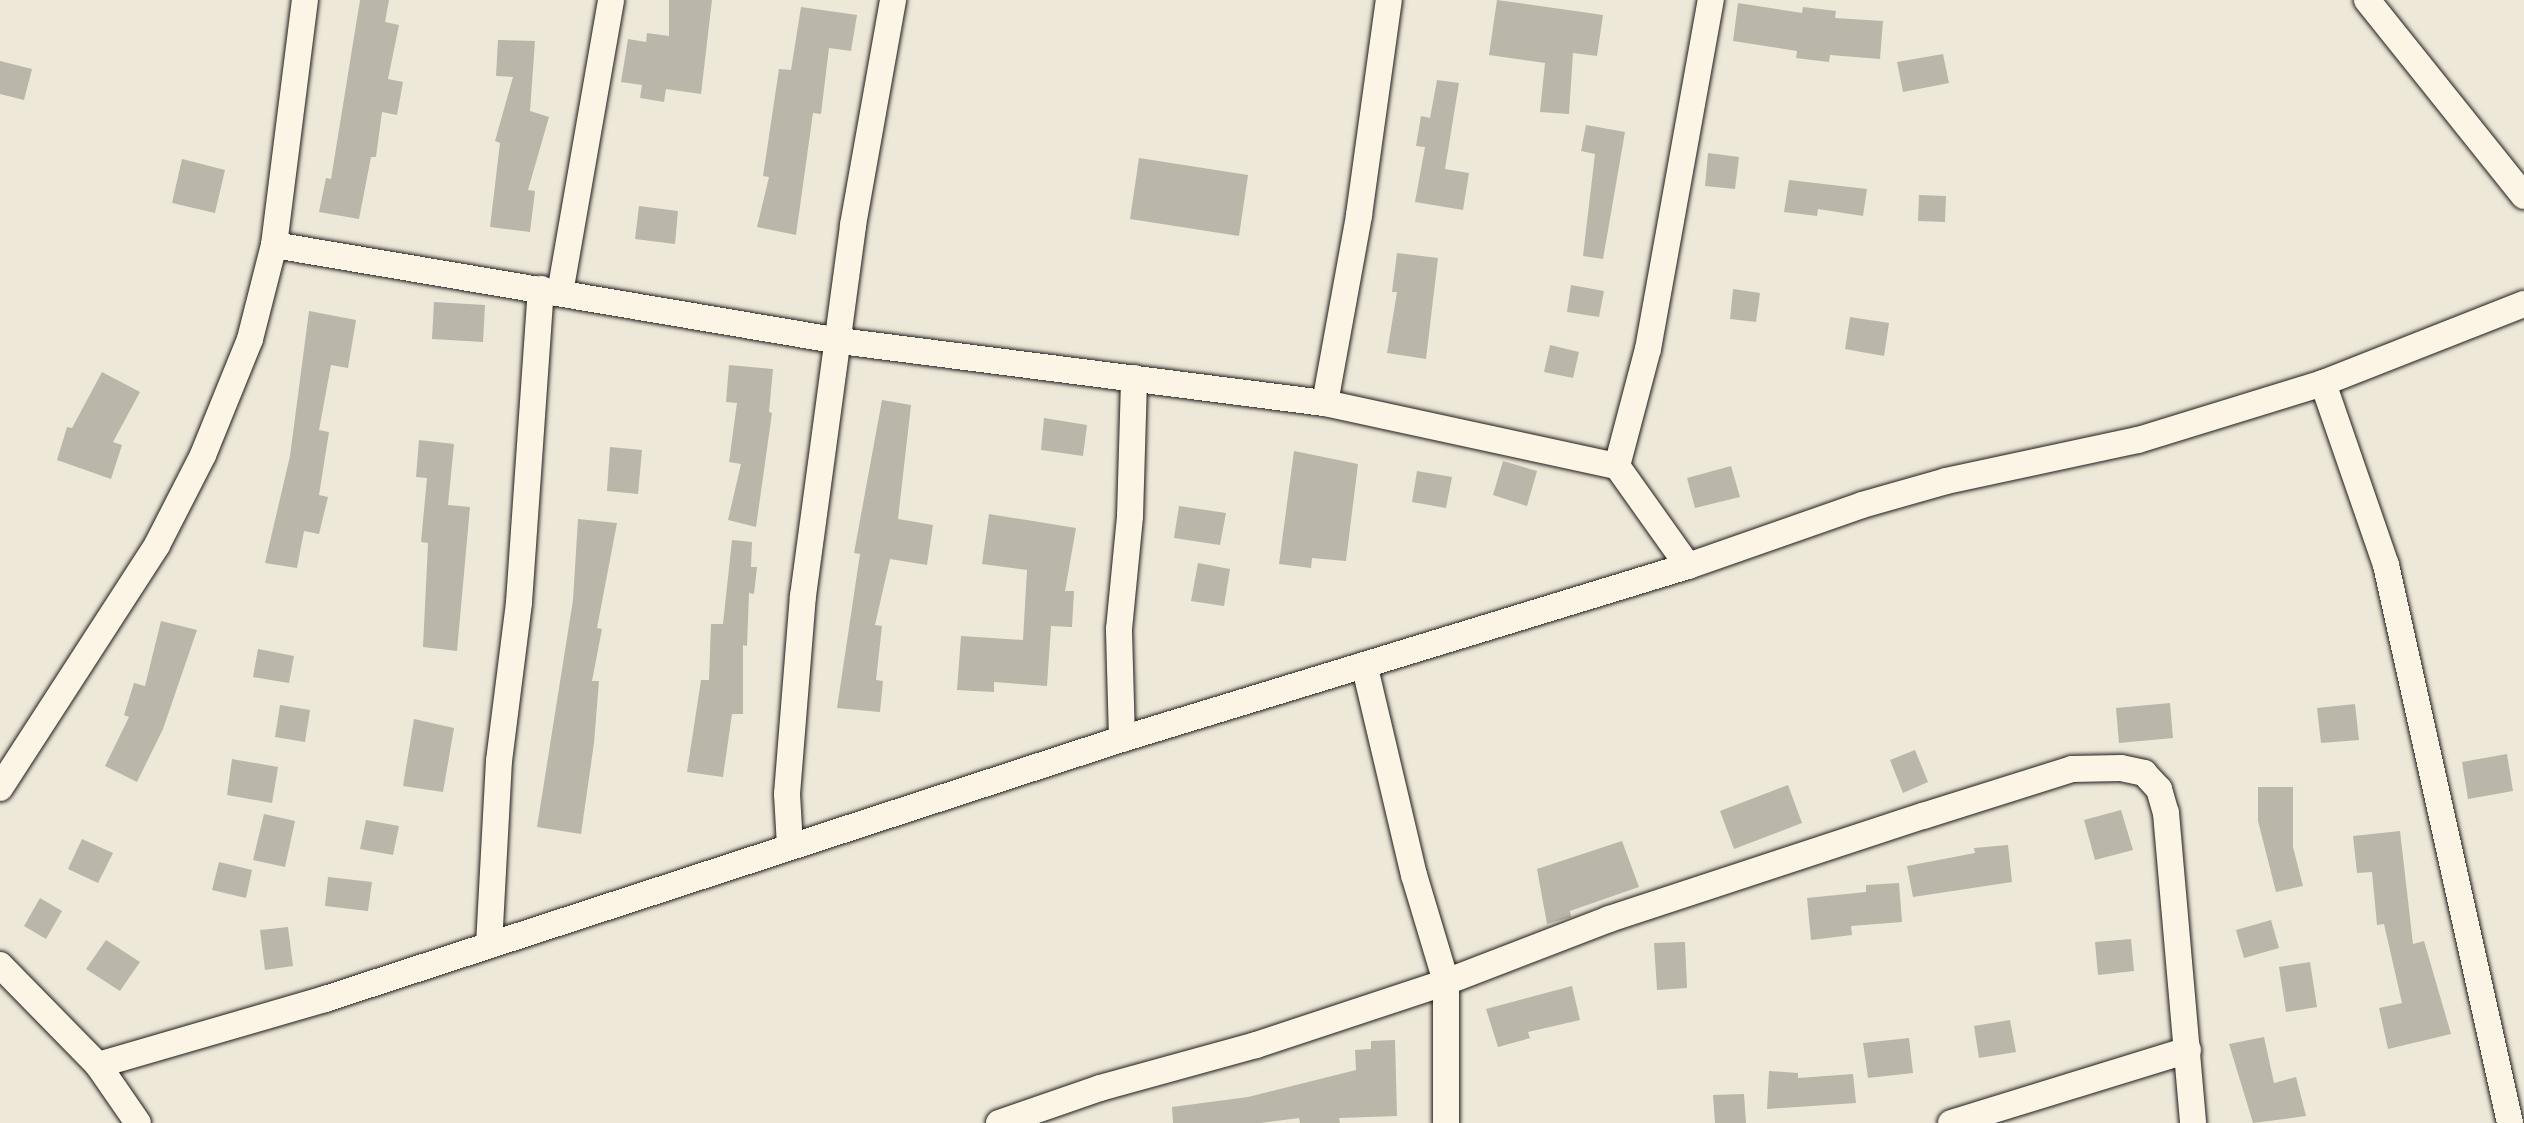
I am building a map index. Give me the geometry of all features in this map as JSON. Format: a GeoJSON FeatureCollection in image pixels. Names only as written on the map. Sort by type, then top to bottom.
{"type":"FeatureCollection","features":[{"type":"Feature","properties":{"kind":"street"},"geometry":{"type":"LineString","coordinates":[[0,788],[162,535],[202,455],[250,339],[274,245],[305,0]]}},
{"type":"Feature","properties":{"kind":"street"},"geometry":{"type":"LineString","coordinates":[[489,945],[498,761],[519,602],[551,291],[611,0]]}},
{"type":"Feature","properties":{"kind":"street"},"geometry":{"type":"LineString","coordinates":[[790,846],[787,794],[803,596],[840,341],[853,225],[892,0]]}},
{"type":"Feature","properties":{"kind":"street"},"geometry":{"type":"LineString","coordinates":[[1325,403],[1359,215],[1389,0]]}},
{"type":"Feature","properties":{"kind":"street"},"geometry":{"type":"LineString","coordinates":[[1617,466],[1648,349],[1711,0]]}},
{"type":"Feature","properties":{"kind":"street"},"geometry":{"type":"LineString","coordinates":[[2367,0],[2524,196]]}},
{"type":"Feature","properties":{"kind":"street"},"geometry":{"type":"LineString","coordinates":[[274,245],[840,341],[1325,403],[1617,466],[1688,566]]}},
{"type":"Feature","properties":{"kind":"street"},"geometry":{"type":"LineString","coordinates":[[98,1065],[325,999],[1122,739],[1365,668],[1688,566],[1862,505],[1946,481],[2138,440],[2323,383],[2524,304]]}},
{"type":"Feature","properties":{"kind":"street"},"geometry":{"type":"LineString","coordinates":[[1122,739],[1119,629],[1130,516],[1134,378]]}},
{"type":"Feature","properties":{"kind":"street"},"geometry":{"type":"LineString","coordinates":[[2323,383],[2386,565],[2510,1123]]}},
{"type":"Feature","properties":{"kind":"street"},"geometry":{"type":"LineString","coordinates":[[1365,668],[1414,875],[1446,982],[1446,1123]]}},
{"type":"Feature","properties":{"kind":"street"},"geometry":{"type":"LineString","coordinates":[[999,1123],[1446,982],[1609,919],[1944,809],[2072,769],[2121,768],[2144,773],[2159,789],[2166,813],[2193,1123]]}},
{"type":"Feature","properties":{"kind":"street"},"geometry":{"type":"LineString","coordinates":[[0,965],[98,1065],[138,1123]]}},
{"type":"Feature","properties":{"kind":"street"},"geometry":{"type":"LineString","coordinates":[[1951,1123],[2188,1050]]}},
{"type":"Feature","properties":{"kind":"building"},"geometry":{"type":"Polygon","coordinates":[[[360,0],[389,0],[385,22],[399,25],[388,79],[403,82],[397,115],[382,112],[376,157],[371,157],[359,219],[319,212],[326,178],[331,179],[360,0]]]}},
{"type":"Feature","properties":{"kind":"building"},"geometry":{"type":"Polygon","coordinates":[[[669,0],[712,0],[701,94],[666,89],[664,102],[640,98],[642,85],[621,82],[628,39],[646,42],[647,33],[669,36],[669,0]]]}},
{"type":"Feature","properties":{"kind":"building"},"geometry":{"type":"Polygon","coordinates":[[[1497,0],[1603,15],[1597,56],[1573,53],[1569,114],[1540,112],[1545,63],[1489,55],[1497,0]]]}},
{"type":"Feature","properties":{"kind":"building"},"geometry":{"type":"Polygon","coordinates":[[[1738,3],[1802,13],[1803,7],[1836,11],[1835,18],[1883,21],[1880,59],[1830,55],[1829,62],[1796,58],[1797,51],[1733,41],[1738,3]]]}},
{"type":"Feature","properties":{"kind":"building"},"geometry":{"type":"Polygon","coordinates":[[[801,7],[857,15],[851,51],[829,48],[821,114],[813,113],[796,235],[757,227],[769,177],[763,176],[779,69],[791,70],[801,7]]]}},
{"type":"Feature","properties":{"kind":"building"},"geometry":{"type":"Polygon","coordinates":[[[498,40],[535,41],[530,111],[549,117],[528,190],[535,191],[530,232],[490,227],[500,143],[495,141],[513,77],[496,76],[498,40]]]}},
{"type":"Feature","properties":{"kind":"building"},"geometry":{"type":"Polygon","coordinates":[[[1943,54],[1949,83],[1903,92],[1897,62],[1943,54]]]}},
{"type":"Feature","properties":{"kind":"building"},"geometry":{"type":"Polygon","coordinates":[[[0,61],[32,69],[24,100],[0,94],[0,61]]]}},
{"type":"Feature","properties":{"kind":"building"},"geometry":{"type":"Polygon","coordinates":[[[1437,80],[1459,83],[1445,169],[1469,173],[1463,210],[1415,202],[1425,147],[1416,146],[1421,116],[1430,118],[1437,80]]]}},
{"type":"Feature","properties":{"kind":"building"},"geometry":{"type":"Polygon","coordinates":[[[1586,125],[1625,132],[1603,259],[1583,256],[1595,154],[1581,151],[1586,125]]]}},
{"type":"Feature","properties":{"kind":"building"},"geometry":{"type":"Polygon","coordinates":[[[1708,153],[1739,157],[1735,189],[1705,186],[1708,153]]]}},
{"type":"Feature","properties":{"kind":"building"},"geometry":{"type":"Polygon","coordinates":[[[1139,158],[1248,175],[1239,236],[1130,219],[1139,158]]]}},
{"type":"Feature","properties":{"kind":"building"},"geometry":{"type":"Polygon","coordinates":[[[182,159],[225,170],[215,213],[172,203],[182,159]]]}},
{"type":"Feature","properties":{"kind":"building"},"geometry":{"type":"Polygon","coordinates":[[[1789,180],[1867,189],[1863,216],[1818,209],[1817,216],[1784,212],[1789,180]]]}},
{"type":"Feature","properties":{"kind":"building"},"geometry":{"type":"Polygon","coordinates":[[[1919,195],[1946,196],[1945,222],[1918,221],[1919,195]]]}},
{"type":"Feature","properties":{"kind":"building"},"geometry":{"type":"Polygon","coordinates":[[[639,206],[678,211],[675,244],[635,239],[639,206]]]}},
{"type":"Feature","properties":{"kind":"building"},"geometry":{"type":"Polygon","coordinates":[[[1397,253],[1438,258],[1426,359],[1387,353],[1397,292],[1392,292],[1397,253]]]}},
{"type":"Feature","properties":{"kind":"building"},"geometry":{"type":"Polygon","coordinates":[[[1571,285],[1604,291],[1599,317],[1567,312],[1571,285]]]}},
{"type":"Feature","properties":{"kind":"building"},"geometry":{"type":"Polygon","coordinates":[[[1733,289],[1760,293],[1756,322],[1730,319],[1733,289]]]}},
{"type":"Feature","properties":{"kind":"building"},"geometry":{"type":"Polygon","coordinates":[[[434,302],[485,305],[483,342],[432,339],[434,302]]]}},
{"type":"Feature","properties":{"kind":"building"},"geometry":{"type":"Polygon","coordinates":[[[309,311],[356,320],[348,368],[331,365],[319,430],[329,432],[319,495],[328,497],[319,534],[304,531],[297,568],[265,563],[290,456],[309,311]]]}},
{"type":"Feature","properties":{"kind":"building"},"geometry":{"type":"Polygon","coordinates":[[[1850,317],[1889,323],[1884,356],[1845,349],[1850,317]]]}},
{"type":"Feature","properties":{"kind":"building"},"geometry":{"type":"Polygon","coordinates":[[[1550,345],[1579,352],[1573,378],[1544,372],[1550,345]]]}},
{"type":"Feature","properties":{"kind":"building"},"geometry":{"type":"Polygon","coordinates":[[[729,365],[773,369],[769,412],[772,413],[756,527],[728,520],[741,464],[729,462],[737,403],[726,402],[729,365]]]}},
{"type":"Feature","properties":{"kind":"building"},"geometry":{"type":"Polygon","coordinates":[[[102,372],[140,392],[113,442],[122,445],[111,479],[57,460],[67,427],[72,428],[102,372]]]}},
{"type":"Feature","properties":{"kind":"building"},"geometry":{"type":"Polygon","coordinates":[[[882,400],[911,405],[898,519],[933,525],[927,565],[890,559],[875,625],[882,626],[876,680],[883,681],[880,712],[837,708],[860,554],[854,553],[882,400]]]}},
{"type":"Feature","properties":{"kind":"building"},"geometry":{"type":"Polygon","coordinates":[[[1044,418],[1087,425],[1083,456],[1041,450],[1044,418]]]}},
{"type":"Feature","properties":{"kind":"building"},"geometry":{"type":"Polygon","coordinates":[[[419,440],[454,444],[448,505],[470,507],[457,651],[423,647],[428,543],[421,542],[427,478],[416,477],[419,440]]]}},
{"type":"Feature","properties":{"kind":"building"},"geometry":{"type":"Polygon","coordinates":[[[610,447],[642,450],[638,494],[607,491],[610,447]]]}},
{"type":"Feature","properties":{"kind":"building"},"geometry":{"type":"Polygon","coordinates":[[[1294,451],[1358,464],[1346,561],[1312,558],[1311,568],[1279,564],[1294,451]]]}},
{"type":"Feature","properties":{"kind":"building"},"geometry":{"type":"Polygon","coordinates":[[[1503,461],[1537,471],[1527,506],[1493,495],[1503,461]]]}},
{"type":"Feature","properties":{"kind":"building"},"geometry":{"type":"Polygon","coordinates":[[[1731,466],[1740,497],[1695,508],[1687,478],[1731,466]]]}},
{"type":"Feature","properties":{"kind":"building"},"geometry":{"type":"Polygon","coordinates":[[[1417,471],[1452,477],[1446,508],[1412,502],[1417,471]]]}},
{"type":"Feature","properties":{"kind":"building"},"geometry":{"type":"Polygon","coordinates":[[[1179,506],[1226,513],[1220,545],[1174,538],[1179,506]]]}},
{"type":"Feature","properties":{"kind":"building"},"geometry":{"type":"Polygon","coordinates":[[[989,514],[1076,528],[1065,591],[1074,591],[1072,627],[1051,626],[1047,686],[994,682],[994,692],[957,690],[961,636],[1023,640],[1027,570],[982,564],[989,514]]]}},
{"type":"Feature","properties":{"kind":"building"},"geometry":{"type":"Polygon","coordinates":[[[578,519],[617,523],[597,628],[602,629],[592,681],[599,681],[594,743],[581,834],[537,827],[573,600],[578,519]]]}},
{"type":"Feature","properties":{"kind":"building"},"geometry":{"type":"Polygon","coordinates":[[[732,540],[752,542],[751,567],[757,567],[754,594],[749,593],[747,646],[743,645],[743,714],[732,714],[723,777],[687,772],[701,680],[709,680],[711,624],[723,624],[732,540]]]}},
{"type":"Feature","properties":{"kind":"building"},"geometry":{"type":"Polygon","coordinates":[[[1198,563],[1230,569],[1224,606],[1191,601],[1198,563]]]}},
{"type":"Feature","properties":{"kind":"building"},"geometry":{"type":"Polygon","coordinates":[[[161,621],[197,630],[163,729],[137,782],[105,766],[129,717],[124,715],[134,683],[145,686],[161,621]]]}},
{"type":"Feature","properties":{"kind":"building"},"geometry":{"type":"Polygon","coordinates":[[[258,649],[294,656],[289,683],[253,677],[258,649]]]}},
{"type":"Feature","properties":{"kind":"building"},"geometry":{"type":"Polygon","coordinates":[[[2170,703],[2173,738],[2119,743],[2116,708],[2170,703]]]}},
{"type":"Feature","properties":{"kind":"building"},"geometry":{"type":"Polygon","coordinates":[[[2355,704],[2359,740],[2321,743],[2317,708],[2355,704]]]}},
{"type":"Feature","properties":{"kind":"building"},"geometry":{"type":"Polygon","coordinates":[[[280,705],[310,710],[305,742],[275,737],[280,705]]]}},
{"type":"Feature","properties":{"kind":"building"},"geometry":{"type":"Polygon","coordinates":[[[414,719],[454,728],[443,792],[403,786],[414,719]]]}},
{"type":"Feature","properties":{"kind":"building"},"geometry":{"type":"Polygon","coordinates":[[[1915,750],[1928,782],[1903,793],[1890,760],[1915,750]]]}},
{"type":"Feature","properties":{"kind":"building"},"geometry":{"type":"Polygon","coordinates":[[[2507,754],[2513,791],[2468,799],[2462,762],[2507,754]]]}},
{"type":"Feature","properties":{"kind":"building"},"geometry":{"type":"Polygon","coordinates":[[[232,759],[278,767],[272,803],[227,795],[232,759]]]}},
{"type":"Feature","properties":{"kind":"building"},"geometry":{"type":"Polygon","coordinates":[[[1788,785],[1802,823],[1734,849],[1720,811],[1788,785]]]}},
{"type":"Feature","properties":{"kind":"building"},"geometry":{"type":"Polygon","coordinates":[[[2258,787],[2293,787],[2293,847],[2303,886],[2276,892],[2258,821],[2258,787]]]}},
{"type":"Feature","properties":{"kind":"building"},"geometry":{"type":"Polygon","coordinates":[[[2121,810],[2133,850],[2095,860],[2084,820],[2121,810]]]}},
{"type":"Feature","properties":{"kind":"building"},"geometry":{"type":"Polygon","coordinates":[[[264,814],[295,821],[285,867],[253,860],[264,814]]]}},
{"type":"Feature","properties":{"kind":"building"},"geometry":{"type":"Polygon","coordinates":[[[366,820],[399,826],[393,855],[360,849],[366,820]]]}},
{"type":"Feature","properties":{"kind":"building"},"geometry":{"type":"Polygon","coordinates":[[[2400,831],[2413,944],[2424,941],[2451,1034],[2388,1049],[2379,1008],[2402,1003],[2384,924],[2377,925],[2372,872],[2357,873],[2353,836],[2400,831]]]}},
{"type":"Feature","properties":{"kind":"building"},"geometry":{"type":"Polygon","coordinates":[[[82,839],[113,853],[98,883],[68,869],[82,839]]]}},
{"type":"Feature","properties":{"kind":"building"},"geometry":{"type":"Polygon","coordinates":[[[1622,841],[1639,887],[1570,911],[1571,917],[1547,924],[1537,869],[1622,841]]]}},
{"type":"Feature","properties":{"kind":"building"},"geometry":{"type":"Polygon","coordinates":[[[2008,845],[2012,882],[1913,897],[1907,866],[1975,853],[1974,848],[2008,845]]]}},
{"type":"Feature","properties":{"kind":"building"},"geometry":{"type":"Polygon","coordinates":[[[219,862],[252,870],[246,898],[212,890],[219,862]]]}},
{"type":"Feature","properties":{"kind":"building"},"geometry":{"type":"Polygon","coordinates":[[[328,877],[372,882],[368,911],[325,906],[328,877]]]}},
{"type":"Feature","properties":{"kind":"building"},"geometry":{"type":"Polygon","coordinates":[[[1899,883],[1902,922],[1851,926],[1852,935],[1811,940],[1807,898],[1866,892],[1866,885],[1899,883]]]}},
{"type":"Feature","properties":{"kind":"building"},"geometry":{"type":"Polygon","coordinates":[[[40,898],[62,911],[46,939],[24,926],[40,898]]]}},
{"type":"Feature","properties":{"kind":"building"},"geometry":{"type":"Polygon","coordinates":[[[2271,920],[2279,948],[2244,958],[2236,930],[2271,920]]]}},
{"type":"Feature","properties":{"kind":"building"},"geometry":{"type":"Polygon","coordinates":[[[288,927],[293,966],[265,970],[260,930],[288,927]]]}},
{"type":"Feature","properties":{"kind":"building"},"geometry":{"type":"Polygon","coordinates":[[[2131,939],[2134,971],[2098,975],[2095,942],[2131,939]]]}},
{"type":"Feature","properties":{"kind":"building"},"geometry":{"type":"Polygon","coordinates":[[[106,940],[140,962],[120,991],[86,969],[106,940]]]}},
{"type":"Feature","properties":{"kind":"building"},"geometry":{"type":"Polygon","coordinates":[[[1685,942],[1687,988],[1657,990],[1654,943],[1685,942]]]}},
{"type":"Feature","properties":{"kind":"building"},"geometry":{"type":"Polygon","coordinates":[[[2310,962],[2317,1007],[2286,1012],[2279,967],[2310,962]]]}},
{"type":"Feature","properties":{"kind":"building"},"geometry":{"type":"Polygon","coordinates":[[[1572,986],[1580,1020],[1528,1032],[1530,1038],[1498,1047],[1486,1009],[1572,986]]]}},
{"type":"Feature","properties":{"kind":"building"},"geometry":{"type":"Polygon","coordinates":[[[2010,1020],[2016,1052],[1979,1058],[1974,1026],[2010,1020]]]}},
{"type":"Feature","properties":{"kind":"building"},"geometry":{"type":"Polygon","coordinates":[[[2264,1037],[2274,1083],[2296,1077],[2306,1116],[2253,1123],[2229,1044],[2264,1037]]]}},
{"type":"Feature","properties":{"kind":"building"},"geometry":{"type":"Polygon","coordinates":[[[1909,1038],[1913,1073],[1868,1078],[1863,1043],[1909,1038]]]}},
{"type":"Feature","properties":{"kind":"building"},"geometry":{"type":"Polygon","coordinates":[[[1395,1040],[1397,1116],[1339,1118],[1340,1123],[1300,1123],[1299,1118],[1261,1123],[1173,1123],[1172,1107],[1248,1097],[1356,1070],[1355,1050],[1371,1049],[1371,1041],[1395,1040]]]}},
{"type":"Feature","properties":{"kind":"building"},"geometry":{"type":"Polygon","coordinates":[[[1769,1071],[1798,1073],[1798,1078],[1853,1074],[1856,1103],[1767,1109],[1769,1071]]]}},
{"type":"Feature","properties":{"kind":"building"},"geometry":{"type":"Polygon","coordinates":[[[1744,1094],[1746,1123],[1715,1123],[1713,1095],[1744,1094]]]}}]}
